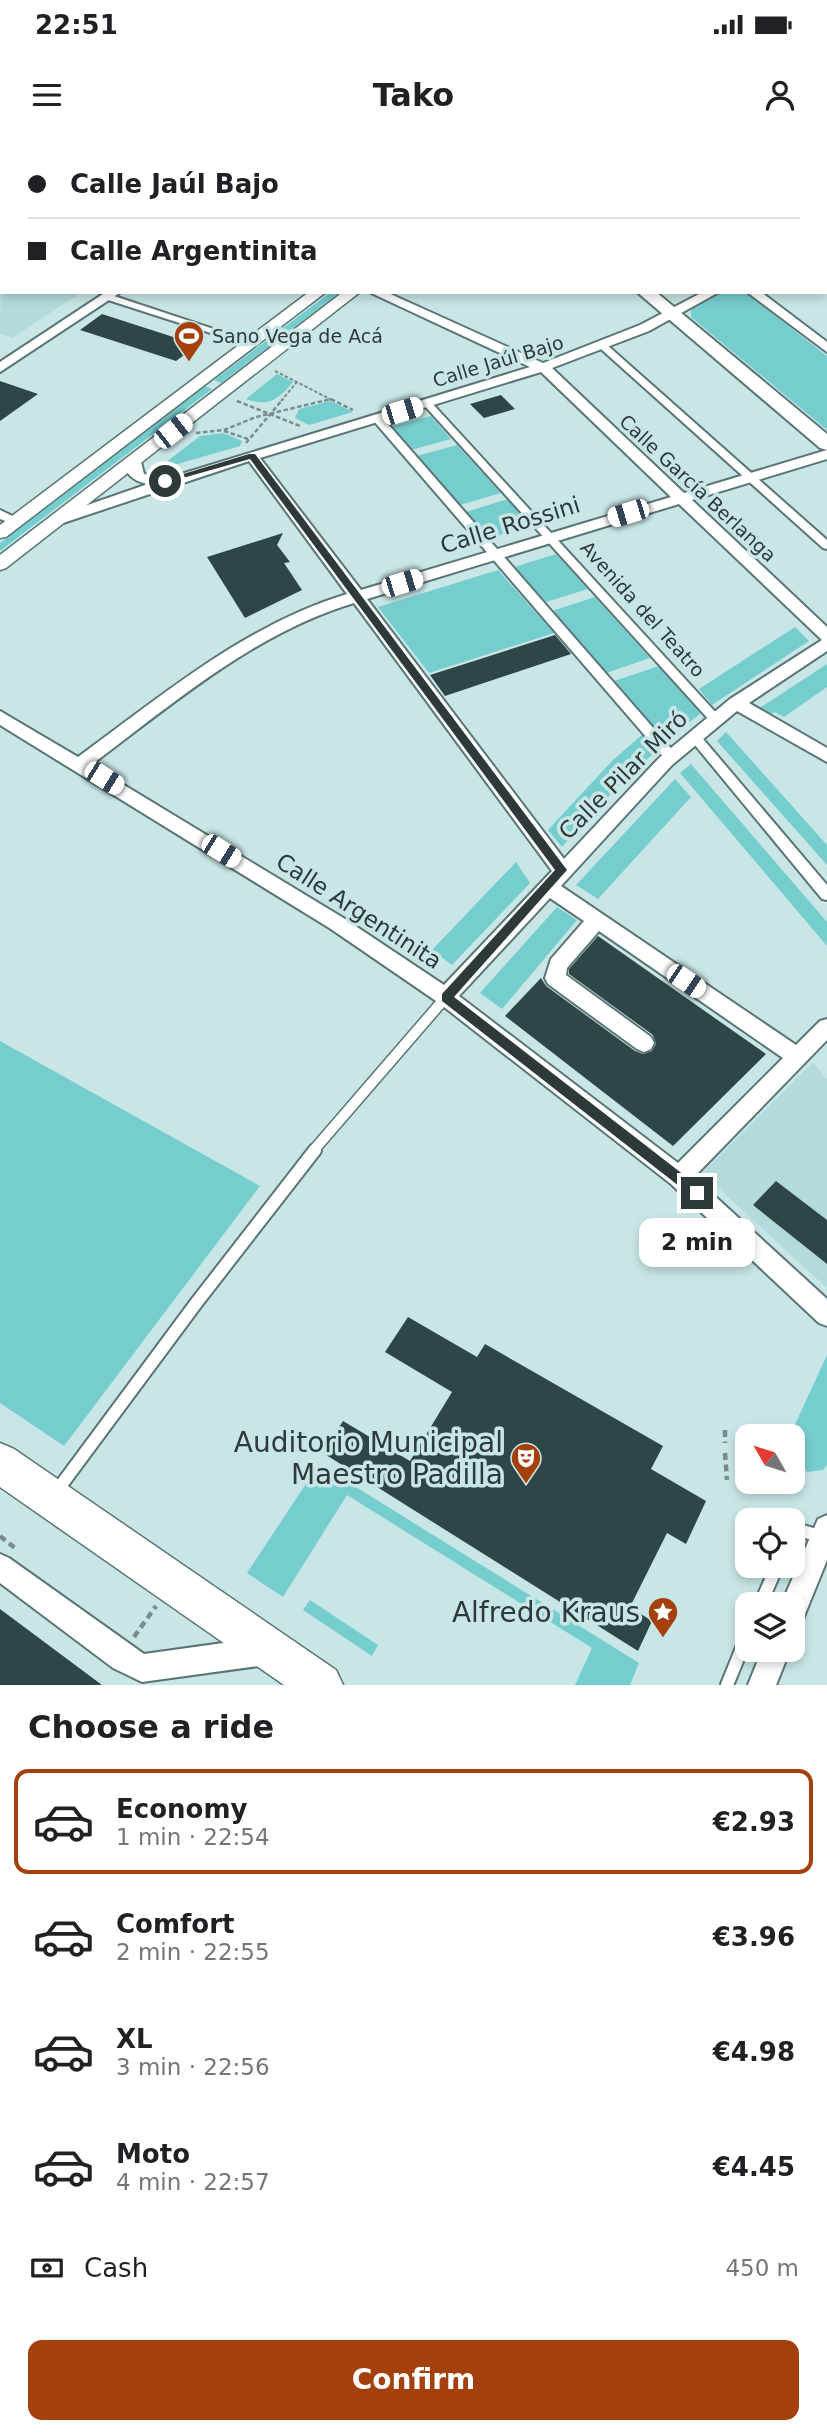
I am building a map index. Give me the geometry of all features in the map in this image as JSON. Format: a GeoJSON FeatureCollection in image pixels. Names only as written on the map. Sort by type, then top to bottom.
{"type":"FeatureCollection","features":[{"type":"Feature","properties":{"kind":"main road"},"geometry":{"type":"LineString","coordinates":[[647,294],[827,444]]}},
{"type":"Feature","properties":{"kind":"main road"},"geometry":{"type":"LineString","coordinates":[[0,1463],[268,1651],[321,1685]]}},
{"type":"Feature","properties":{"kind":"street"},"geometry":{"type":"LineString","coordinates":[[0,533],[316,294]]}},
{"type":"Feature","properties":{"kind":"street"},"geometry":{"type":"LineString","coordinates":[[0,564],[350,294]]}},
{"type":"Feature","properties":{"kind":"street","name":"Calle García Berlanga"},"geometry":{"type":"LineString","coordinates":[[378,294],[544,368],[827,636]]}},
{"type":"Feature","properties":{"kind":"street","name":"Calle Jaúl Bajo"},"geometry":{"type":"LineString","coordinates":[[58,520],[248,448],[377,418],[544,368],[604,347],[674,316],[710,294]]}},
{"type":"Feature","properties":{"kind":"street"},"geometry":{"type":"LineString","coordinates":[[756,294],[827,348]]}},
{"type":"Feature","properties":{"kind":"street"},"geometry":{"type":"LineString","coordinates":[[0,368],[111,295],[251,343]]}},
{"type":"Feature","properties":{"kind":"street"},"geometry":{"type":"LineString","coordinates":[[604,347],[827,546]]}},
{"type":"Feature","properties":{"kind":"street","name":"Avenida del Teatro"},"geometry":{"type":"LineString","coordinates":[[427,403],[715,719]]}},
{"type":"Feature","properties":{"kind":"street"},"geometry":{"type":"LineString","coordinates":[[377,418],[671,757]]}},
{"type":"Feature","properties":{"kind":"street"},"geometry":{"type":"LineString","coordinates":[[248,448],[562,870]]}},
{"type":"Feature","properties":{"kind":"street","name":"Calle Rossini"},"geometry":{"type":"LineString","coordinates":[[80,764],[235,651],[319,608],[827,454]]}},
{"type":"Feature","properties":{"kind":"street"},"geometry":{"type":"LineString","coordinates":[[135,461],[134,472],[139,477],[165,481]]}},
{"type":"Feature","properties":{"kind":"street"},"geometry":{"type":"LineString","coordinates":[[0,514],[16,521]]}},
{"type":"Feature","properties":{"kind":"street","name":"Calle Pilar Miró"},"geometry":{"type":"LineString","coordinates":[[446,997],[562,870],[671,757],[736,703],[827,644]]}},
{"type":"Feature","properties":{"kind":"street"},"geometry":{"type":"LineString","coordinates":[[736,703],[827,756]]}},
{"type":"Feature","properties":{"kind":"street","name":"Calle Argentinita"},"geometry":{"type":"LineString","coordinates":[[0,717],[338,924],[446,997],[679,1177],[827,1315]]}},
{"type":"Feature","properties":{"kind":"street"},"geometry":{"type":"LineString","coordinates":[[694,736],[827,895]]}},
{"type":"Feature","properties":{"kind":"street"},"geometry":{"type":"LineString","coordinates":[[547,886],[797,1057]]}},
{"type":"Feature","properties":{"kind":"street"},"geometry":{"type":"LineString","coordinates":[[597,920],[558,965],[555,978],[644,1043]]}},
{"type":"Feature","properties":{"kind":"street"},"geometry":{"type":"LineString","coordinates":[[679,1177],[827,1027]]}},
{"type":"Feature","properties":{"kind":"street"},"geometry":{"type":"LineString","coordinates":[[800,1592],[824,1532]]}},
{"type":"Feature","properties":{"kind":"street"},"geometry":{"type":"LineString","coordinates":[[0,1567],[123,1658],[142,1668],[268,1651]]}},
{"type":"Feature","properties":{"kind":"street"},"geometry":{"type":"LineString","coordinates":[[762,1685],[771,1662]]}},
{"type":"Feature","properties":{"kind":"lane"},"geometry":{"type":"LineString","coordinates":[[52,1498],[287,1184],[378,1071],[446,997]]}},
{"type":"Feature","properties":{"kind":"lane"},"geometry":{"type":"LineString","coordinates":[[805,1530],[824,1532]]}},
{"type":"Feature","properties":{"kind":"lane"},"geometry":{"type":"LineString","coordinates":[[727,1685],[736,1662]]}},
{"type":"Feature","properties":{"kind":"path"},"geometry":{"type":"LineString","coordinates":[[275,371],[361,414]]}},
{"type":"Feature","properties":{"kind":"path"},"geometry":{"type":"LineString","coordinates":[[224,430],[248,448],[274,413],[279,401],[297,382]]}},
{"type":"Feature","properties":{"kind":"path"},"geometry":{"type":"LineString","coordinates":[[196,433],[224,430],[274,413],[331,399]]}},
{"type":"Feature","properties":{"kind":"path"},"geometry":{"type":"LineString","coordinates":[[237,401],[274,413],[308,430]]}},
{"type":"Feature","properties":{"kind":"path"},"geometry":{"type":"LineString","coordinates":[[725,1430],[725,1443]]}},
{"type":"Feature","properties":{"kind":"path"},"geometry":{"type":"LineString","coordinates":[[725,1454],[727,1480]]}},
{"type":"Feature","properties":{"kind":"shaded area"},"geometry":{"type":"Polygon","coordinates":[[[0,294],[79,294],[12,338],[0,334],[0,294]]]}},
{"type":"Feature","properties":{"kind":"shaded area"},"geometry":{"type":"Polygon","coordinates":[[[328,294],[337,294],[221,383],[214,380],[328,294]]]}},
{"type":"Feature","properties":{"kind":"shaded area"},"geometry":{"type":"Polygon","coordinates":[[[717,294],[748,294],[827,356],[827,430],[691,317],[691,310],[717,294]]]}},
{"type":"Feature","properties":{"kind":"shaded area"},"geometry":{"type":"Polygon","coordinates":[[[277,374],[293,382],[282,393],[267,402],[246,399],[277,374]]]}},
{"type":"Feature","properties":{"kind":"shaded area"},"geometry":{"type":"Polygon","coordinates":[[[205,386],[212,389],[0,551],[0,543],[205,386]]]}},
{"type":"Feature","properties":{"kind":"shaded area"},"geometry":{"type":"Polygon","coordinates":[[[331,401],[353,412],[309,425],[295,418],[299,409],[331,401]]]}},
{"type":"Feature","properties":{"kind":"shaded area"},"geometry":{"type":"Polygon","coordinates":[[[431,416],[451,439],[411,450],[391,427],[431,416]]]}},
{"type":"Feature","properties":{"kind":"shaded area"},"geometry":{"type":"Polygon","coordinates":[[[223,433],[242,441],[240,446],[164,468],[161,466],[200,436],[223,433]]]}},
{"type":"Feature","properties":{"kind":"shaded area"},"geometry":{"type":"Polygon","coordinates":[[[457,445],[501,493],[460,505],[417,456],[457,445]]]}},
{"type":"Feature","properties":{"kind":"shaded area"},"geometry":{"type":"Polygon","coordinates":[[[508,499],[531,525],[489,538],[466,512],[508,499]]]}},
{"type":"Feature","properties":{"kind":"shaded area"},"geometry":{"type":"Polygon","coordinates":[[[556,554],[588,589],[546,602],[514,567],[556,554]]]}},
{"type":"Feature","properties":{"kind":"shaded area"},"geometry":{"type":"Polygon","coordinates":[[[498,570],[554,633],[429,673],[378,607],[498,570]]]}},
{"type":"Feature","properties":{"kind":"shaded area"},"geometry":{"type":"Polygon","coordinates":[[[595,597],[650,658],[606,673],[552,611],[595,597]]]}},
{"type":"Feature","properties":{"kind":"shaded area"},"geometry":{"type":"Polygon","coordinates":[[[795,627],[809,641],[712,705],[699,689],[795,627]]]}},
{"type":"Feature","properties":{"kind":"shaded area"},"geometry":{"type":"Polygon","coordinates":[[[827,664],[827,687],[784,717],[774,712],[769,716],[758,709],[827,664]]]}},
{"type":"Feature","properties":{"kind":"shaded area"},"geometry":{"type":"Polygon","coordinates":[[[659,666],[701,713],[666,741],[614,681],[659,666]]]}},
{"type":"Feature","properties":{"kind":"shaded area"},"geometry":{"type":"Polygon","coordinates":[[[726,732],[827,845],[827,865],[717,741],[726,732]]]}},
{"type":"Feature","properties":{"kind":"shaded area"},"geometry":{"type":"Polygon","coordinates":[[[643,734],[656,751],[621,783],[562,847],[548,830],[613,760],[643,734]]]}},
{"type":"Feature","properties":{"kind":"shaded area"},"geometry":{"type":"Polygon","coordinates":[[[691,764],[827,922],[827,946],[680,773],[691,764]]]}},
{"type":"Feature","properties":{"kind":"shaded area"},"geometry":{"type":"Polygon","coordinates":[[[675,779],[691,797],[598,899],[576,885],[675,779]]]}},
{"type":"Feature","properties":{"kind":"shaded area"},"geometry":{"type":"Polygon","coordinates":[[[516,862],[530,883],[452,965],[432,950],[516,862]]]}},
{"type":"Feature","properties":{"kind":"shaded area"},"geometry":{"type":"Polygon","coordinates":[[[557,907],[577,920],[502,1009],[480,993],[557,907]]]}},
{"type":"Feature","properties":{"kind":"shaded area"},"geometry":{"type":"Polygon","coordinates":[[[0,1041],[260,1186],[64,1446],[0,1403],[0,1041]]]}},
{"type":"Feature","properties":{"kind":"shaded area"},"geometry":{"type":"Polygon","coordinates":[[[813,1062],[827,1079],[827,1288],[702,1173],[813,1062]]]}},
{"type":"Feature","properties":{"kind":"shaded area"},"geometry":{"type":"Polygon","coordinates":[[[827,1355],[827,1465],[823,1470],[807,1472],[805,1470],[805,1424],[795,1424],[827,1355]]]}},
{"type":"Feature","properties":{"kind":"shaded area"},"geometry":{"type":"Polygon","coordinates":[[[319,1464],[639,1663],[630,1685],[575,1685],[592,1648],[347,1495],[283,1597],[247,1573],[319,1464]]]}},
{"type":"Feature","properties":{"kind":"shaded area"},"geometry":{"type":"Polygon","coordinates":[[[310,1600],[378,1645],[372,1656],[303,1610],[310,1600]]]}},
{"type":"Feature","properties":{"kind":"building"},"geometry":{"type":"Polygon","coordinates":[[[102,314],[198,345],[176,361],[80,330],[102,314]]]}},
{"type":"Feature","properties":{"kind":"building"},"geometry":{"type":"Polygon","coordinates":[[[0,381],[38,394],[0,421],[0,381]]]}},
{"type":"Feature","properties":{"kind":"building"},"geometry":{"type":"Polygon","coordinates":[[[501,395],[515,409],[484,418],[470,404],[501,395]]]}},
{"type":"Feature","properties":{"kind":"building"},"geometry":{"type":"Polygon","coordinates":[[[283,533],[277,545],[290,562],[284,563],[302,590],[245,618],[207,557],[283,533]]]}},
{"type":"Feature","properties":{"kind":"building"},"geometry":{"type":"Polygon","coordinates":[[[555,635],[571,654],[445,696],[430,675],[555,635]]]}},
{"type":"Feature","properties":{"kind":"building"},"geometry":{"type":"Polygon","coordinates":[[[598,936],[766,1054],[673,1146],[505,1016],[541,978],[546,986],[635,1051],[643,1054],[652,1051],[656,1044],[653,1035],[569,974],[569,969],[598,936]]]}},
{"type":"Feature","properties":{"kind":"building"},"geometry":{"type":"Polygon","coordinates":[[[776,1181],[827,1220],[827,1264],[753,1205],[776,1181]]]}},
{"type":"Feature","properties":{"kind":"building","name":"Auditorio Municipal Maestro Padilla"},"geometry":{"type":"Polygon","coordinates":[[[408,1317],[477,1357],[485,1344],[663,1446],[651,1469],[706,1501],[686,1544],[667,1533],[630,1607],[652,1621],[638,1651],[323,1453],[343,1421],[410,1461],[452,1392],[385,1352],[408,1317]]]}},
{"type":"Feature","properties":{"kind":"building"},"geometry":{"type":"Polygon","coordinates":[[[0,1609],[102,1685],[0,1685],[0,1609]]]}},
{"type":"Feature","properties":{"kind":"place","name":"Sano Vega de Acá"},"geometry":{"type":"Point","coordinates":[189,363]}},
{"type":"Feature","properties":{"kind":"place","name":"Auditorio Municipal Maestro Padilla"},"geometry":{"type":"Point","coordinates":[526,1485]}},
{"type":"Feature","properties":{"kind":"place","name":"Alfredo Kraus"},"geometry":{"type":"Point","coordinates":[663,1639]}},
{"type":"Feature","properties":{"kind":"route"},"geometry":{"type":"LineString","coordinates":[[165,481],[252,456],[562,870],[446,997],[697,1193]]}}]}
